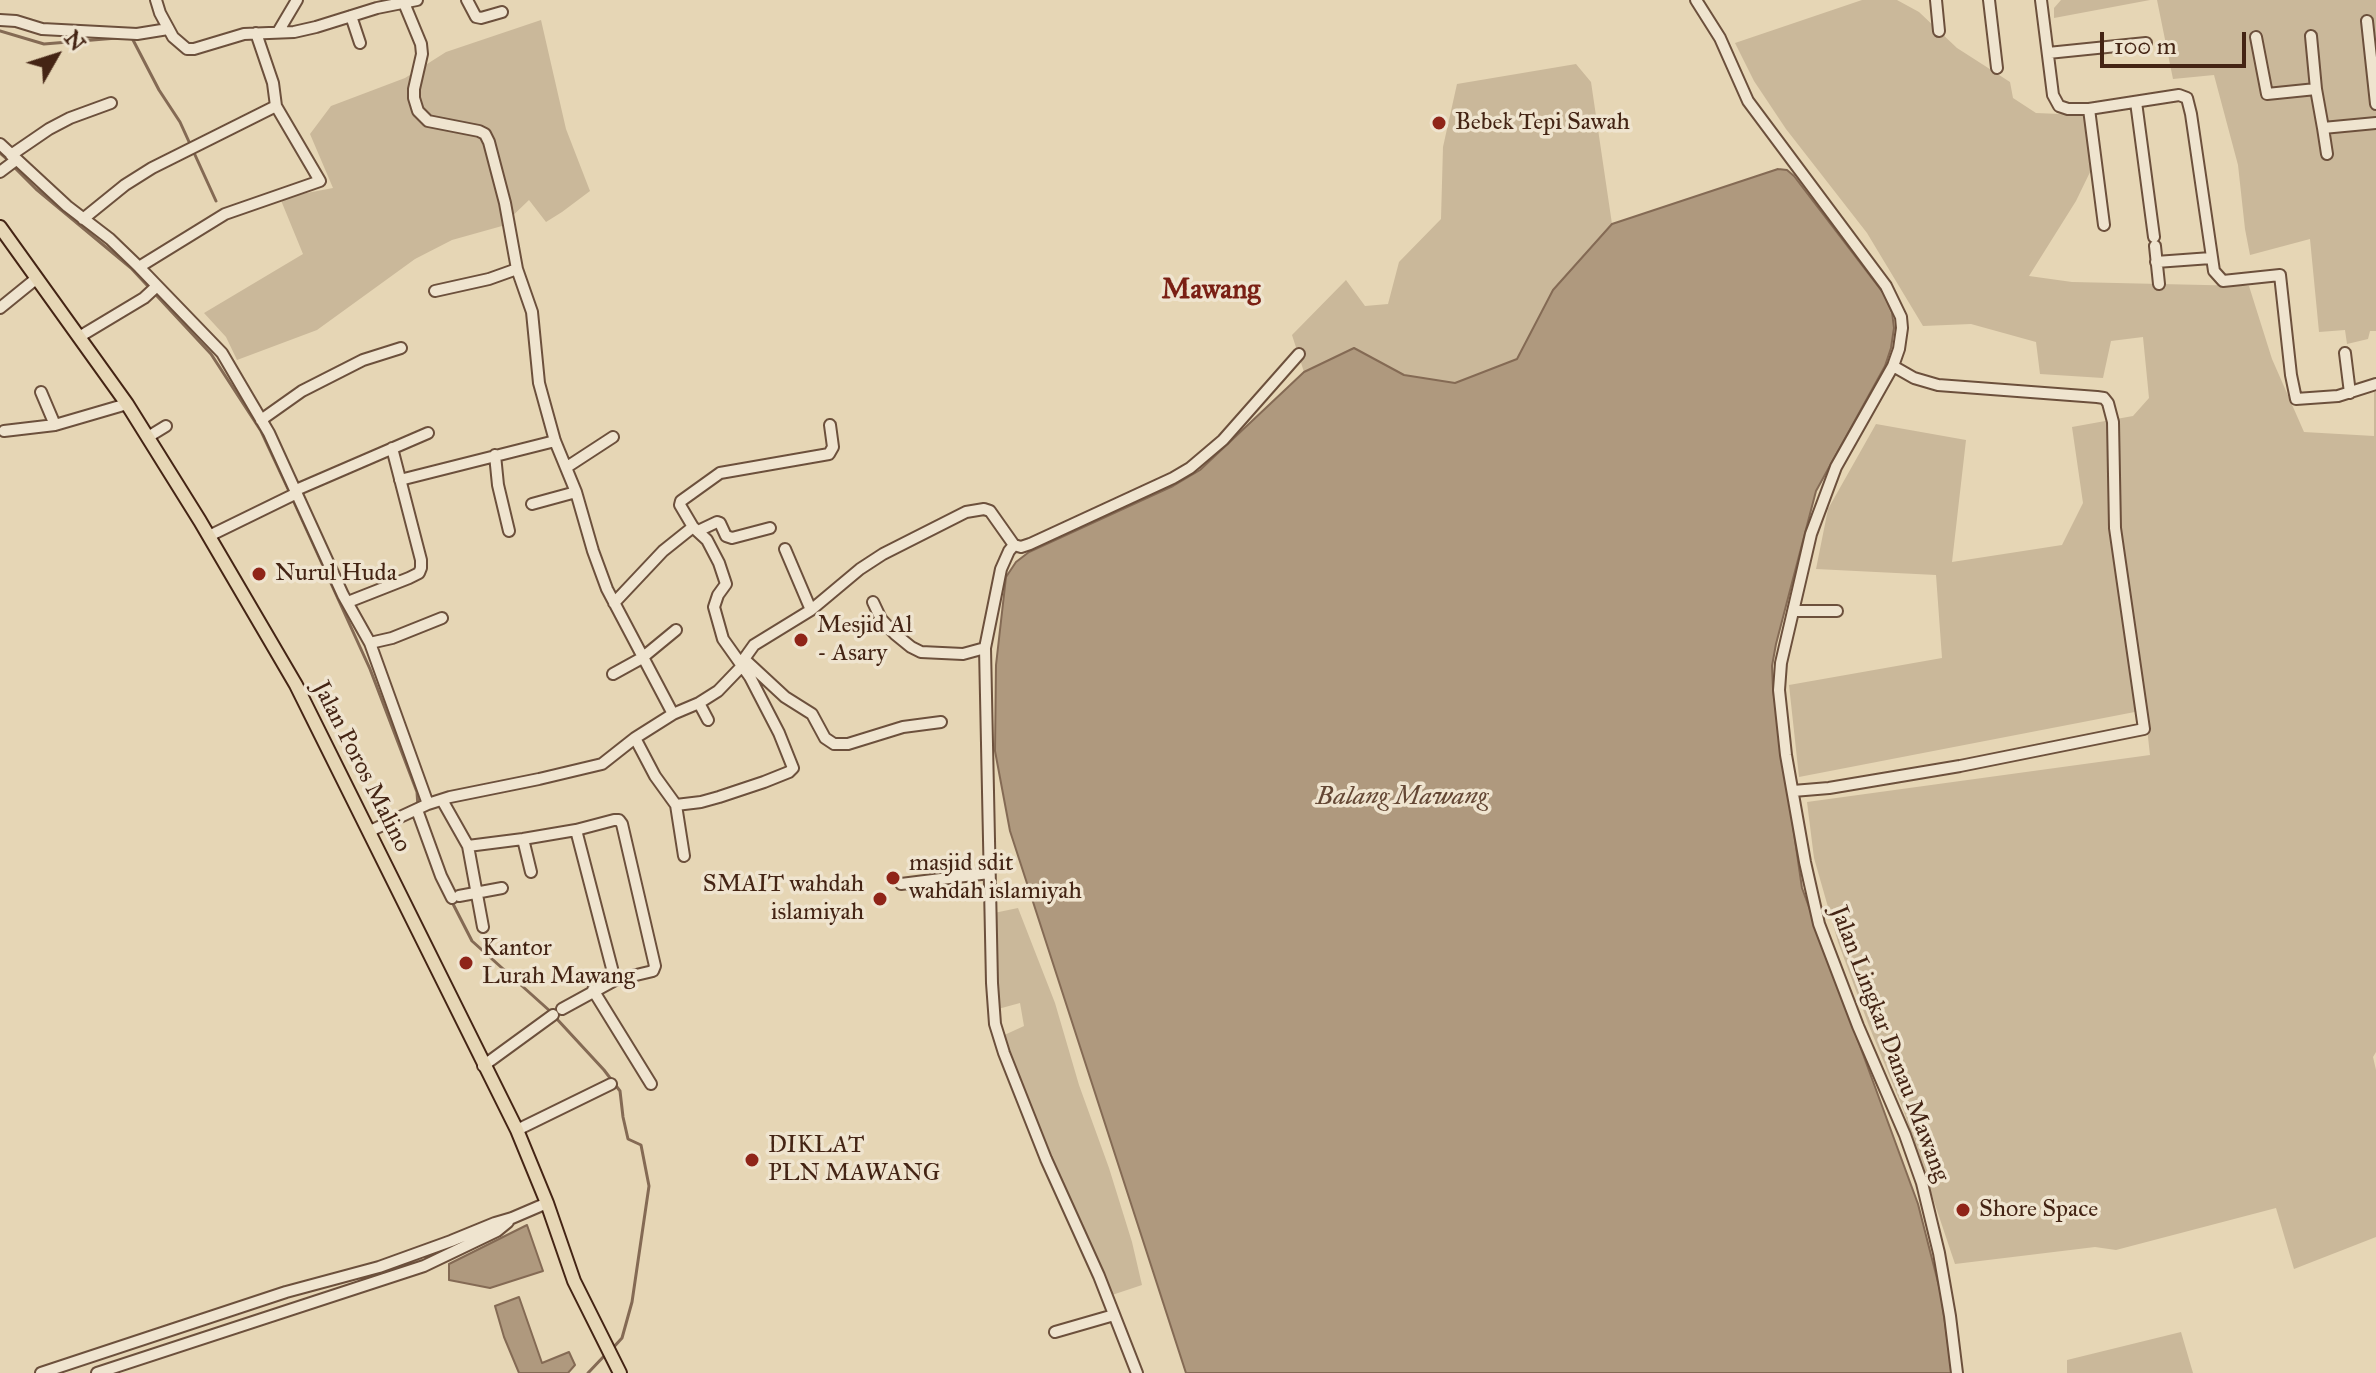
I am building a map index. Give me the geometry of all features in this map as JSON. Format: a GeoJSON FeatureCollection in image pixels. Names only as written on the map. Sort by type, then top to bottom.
{"type":"FeatureCollection","features":[{"type":"Feature","properties":{"kind":"main road","name":"Jalan Poros Malino"},"geometry":{"type":"LineString","coordinates":[[0,227],[127,404],[296,685],[517,1130],[574,1281],[617,1369]]}},
{"type":"Feature","properties":{"kind":"street"},"geometry":{"type":"LineString","coordinates":[[156,0],[168,29],[187,49],[244,34],[294,32],[409,1],[422,54],[414,89],[418,111],[428,121],[467,127],[485,134],[505,203],[517,269],[532,312],[539,383],[555,441],[614,603],[673,714]]}},
{"type":"Feature","properties":{"kind":"street"},"geometry":{"type":"LineString","coordinates":[[278,32],[297,0]]}},
{"type":"Feature","properties":{"kind":"street"},"geometry":{"type":"LineString","coordinates":[[467,0],[476,17],[489,17],[502,12]]}},
{"type":"Feature","properties":{"kind":"street","name":"Jalan Lingkar Danau Mawang"},"geometry":{"type":"LineString","coordinates":[[1696,0],[1720,38],[1748,101],[1892,296],[1901,317],[1899,349],[1893,366],[1836,467],[1811,534],[1781,663],[1779,690],[1786,755],[1819,924],[1922,1183],[1948,1304],[1957,1373]]}},
{"type":"Feature","properties":{"kind":"street"},"geometry":{"type":"LineString","coordinates":[[1936,0],[1939,31]]}},
{"type":"Feature","properties":{"kind":"street"},"geometry":{"type":"LineString","coordinates":[[1989,0],[1997,68]]}},
{"type":"Feature","properties":{"kind":"street"},"geometry":{"type":"LineString","coordinates":[[2041,0],[2053,95],[2056,103],[2063,108],[2089,109],[2179,95],[2187,98],[2214,271],[2223,281],[2280,275],[2296,399],[2350,393],[2376,384]]}},
{"type":"Feature","properties":{"kind":"street"},"geometry":{"type":"LineString","coordinates":[[351,16],[360,43]]}},
{"type":"Feature","properties":{"kind":"street"},"geometry":{"type":"LineString","coordinates":[[0,20],[42,29],[137,34],[168,29]]}},
{"type":"Feature","properties":{"kind":"street"},"geometry":{"type":"LineString","coordinates":[[2367,21],[2376,104]]}},
{"type":"Feature","properties":{"kind":"street"},"geometry":{"type":"LineString","coordinates":[[139,267],[225,214],[320,181],[276,106],[273,83],[256,33]]}},
{"type":"Feature","properties":{"kind":"street"},"geometry":{"type":"LineString","coordinates":[[2311,36],[2327,154]]}},
{"type":"Feature","properties":{"kind":"street"},"geometry":{"type":"LineString","coordinates":[[2256,37],[2267,94],[2316,89]]}},
{"type":"Feature","properties":{"kind":"street"},"geometry":{"type":"LineString","coordinates":[[2048,53],[2146,43]]}},
{"type":"Feature","properties":{"kind":"street"},"geometry":{"type":"LineString","coordinates":[[2136,102],[2159,284]]}},
{"type":"Feature","properties":{"kind":"street"},"geometry":{"type":"LineString","coordinates":[[0,172],[14,158],[70,118],[111,103]]}},
{"type":"Feature","properties":{"kind":"street"},"geometry":{"type":"LineString","coordinates":[[83,219],[152,168],[276,106]]}},
{"type":"Feature","properties":{"kind":"street"},"geometry":{"type":"LineString","coordinates":[[2089,109],[2104,225]]}},
{"type":"Feature","properties":{"kind":"street"},"geometry":{"type":"LineString","coordinates":[[2323,128],[2376,123]]}},
{"type":"Feature","properties":{"kind":"street"},"geometry":{"type":"LineString","coordinates":[[0,144],[83,219],[110,239],[222,353],[261,420],[370,643],[441,876],[455,897],[502,888]]}},
{"type":"Feature","properties":{"kind":"street"},"geometry":{"type":"LineString","coordinates":[[2156,262],[2211,258]]}},
{"type":"Feature","properties":{"kind":"street"},"geometry":{"type":"LineString","coordinates":[[435,291],[489,279],[517,269]]}},
{"type":"Feature","properties":{"kind":"street"},"geometry":{"type":"LineString","coordinates":[[0,308],[37,278]]}},
{"type":"Feature","properties":{"kind":"street"},"geometry":{"type":"LineString","coordinates":[[79,337],[156,288]]}},
{"type":"Feature","properties":{"kind":"street"},"geometry":{"type":"LineString","coordinates":[[261,420],[302,391],[363,360],[401,348]]}},
{"type":"Feature","properties":{"kind":"street"},"geometry":{"type":"LineString","coordinates":[[2345,353],[2350,393]]}},
{"type":"Feature","properties":{"kind":"street"},"geometry":{"type":"LineString","coordinates":[[370,831],[442,800],[472,791],[602,764],[673,714],[718,691],[762,639],[811,610],[841,583],[883,554],[966,512],[990,511],[1014,545],[1021,547],[1173,478],[1223,440],[1299,354]]}},
{"type":"Feature","properties":{"kind":"street"},"geometry":{"type":"LineString","coordinates":[[1793,791],[1960,766],[2144,729],[2115,528],[2113,422],[2108,403],[2104,398],[2097,397],[1938,385],[1914,378],[1893,366]]}},
{"type":"Feature","properties":{"kind":"street"},"geometry":{"type":"LineString","coordinates":[[41,392],[55,425]]}},
{"type":"Feature","properties":{"kind":"street"},"geometry":{"type":"LineString","coordinates":[[4,431],[55,425],[127,404]]}},
{"type":"Feature","properties":{"kind":"street"},"geometry":{"type":"LineString","coordinates":[[830,425],[833,447],[829,454],[731,470],[708,480],[681,501],[680,505],[712,550],[725,579],[726,584],[714,607],[723,639],[743,663],[812,714],[825,738],[834,744],[848,744],[903,727],[941,722]]}},
{"type":"Feature","properties":{"kind":"street"},"geometry":{"type":"LineString","coordinates":[[148,437],[166,426]]}},
{"type":"Feature","properties":{"kind":"street"},"geometry":{"type":"LineString","coordinates":[[209,536],[296,492],[428,433]]}},
{"type":"Feature","properties":{"kind":"street"},"geometry":{"type":"LineString","coordinates":[[567,467],[613,437]]}},
{"type":"Feature","properties":{"kind":"street"},"geometry":{"type":"LineString","coordinates":[[400,480],[555,441]]}},
{"type":"Feature","properties":{"kind":"street"},"geometry":{"type":"LineString","coordinates":[[348,602],[409,578],[419,573],[421,568],[392,448]]}},
{"type":"Feature","properties":{"kind":"street"},"geometry":{"type":"LineString","coordinates":[[495,455],[498,485],[509,531]]}},
{"type":"Feature","properties":{"kind":"street"},"geometry":{"type":"LineString","coordinates":[[532,504],[576,492]]}},
{"type":"Feature","properties":{"kind":"street"},"geometry":{"type":"LineString","coordinates":[[614,603],[663,551],[696,529],[717,522],[726,536],[732,538],[770,528]]}},
{"type":"Feature","properties":{"kind":"street"},"geometry":{"type":"LineString","coordinates":[[1014,545],[1001,569],[985,648],[995,1024],[1046,1159],[1137,1373]]}},
{"type":"Feature","properties":{"kind":"street"},"geometry":{"type":"LineString","coordinates":[[785,549],[811,610]]}},
{"type":"Feature","properties":{"kind":"street"},"geometry":{"type":"LineString","coordinates":[[873,602],[881,619],[895,634],[921,652],[963,654],[985,648]]}},
{"type":"Feature","properties":{"kind":"street"},"geometry":{"type":"LineString","coordinates":[[1793,611],[1837,611]]}},
{"type":"Feature","properties":{"kind":"street"},"geometry":{"type":"LineString","coordinates":[[370,643],[392,638],[442,618]]}},
{"type":"Feature","properties":{"kind":"street"},"geometry":{"type":"LineString","coordinates":[[613,674],[642,658],[676,630]]}},
{"type":"Feature","properties":{"kind":"street"},"geometry":{"type":"LineString","coordinates":[[676,805],[719,797],[775,778],[793,768],[779,733],[743,663]]}},
{"type":"Feature","properties":{"kind":"street"},"geometry":{"type":"LineString","coordinates":[[699,703],[708,720]]}},
{"type":"Feature","properties":{"kind":"street"},"geometry":{"type":"LineString","coordinates":[[635,738],[655,776],[676,805],[684,856]]}},
{"type":"Feature","properties":{"kind":"street"},"geometry":{"type":"LineString","coordinates":[[442,800],[468,846],[483,927]]}},
{"type":"Feature","properties":{"kind":"street"},"geometry":{"type":"LineString","coordinates":[[468,846],[576,830],[617,820],[625,832],[655,966],[648,973],[615,980],[593,990],[483,1066]]}},
{"type":"Feature","properties":{"kind":"street"},"geometry":{"type":"LineString","coordinates":[[576,830],[615,980]]}},
{"type":"Feature","properties":{"kind":"street"},"geometry":{"type":"LineString","coordinates":[[523,839],[531,872]]}},
{"type":"Feature","properties":{"kind":"street"},"geometry":{"type":"LineString","coordinates":[[901,884],[989,873]]}},
{"type":"Feature","properties":{"kind":"street"},"geometry":{"type":"LineString","coordinates":[[593,990],[651,1084]]}},
{"type":"Feature","properties":{"kind":"street"},"geometry":{"type":"LineString","coordinates":[[517,1130],[611,1084]]}},
{"type":"Feature","properties":{"kind":"street"},"geometry":{"type":"LineString","coordinates":[[41,1373],[286,1292],[379,1267],[547,1203]]}},
{"type":"Feature","properties":{"kind":"street"},"geometry":{"type":"LineString","coordinates":[[97,1373],[424,1266],[497,1231],[512,1218]]}},
{"type":"Feature","properties":{"kind":"street"},"geometry":{"type":"LineString","coordinates":[[1055,1332],[1114,1315]]}},
{"type":"Feature","properties":{"kind":"shaded area"},"geometry":{"type":"Polygon","coordinates":[[[1862,0],[1897,0],[1919,12],[1957,48],[2010,82],[2013,98],[2036,113],[2084,115],[2092,168],[2076,201],[2029,276],[2072,282],[2249,286],[2272,359],[2304,432],[2374,436],[2376,392],[2376,1052],[2373,1057],[2376,1070],[2376,1237],[2294,1269],[2276,1208],[2116,1250],[2095,1247],[1955,1264],[1903,1109],[1838,942],[1814,858],[1807,802],[2150,755],[2145,710],[1799,777],[1789,685],[1942,658],[1936,575],[1816,569],[1828,509],[1876,424],[1966,440],[1952,562],[2062,545],[2083,503],[2072,427],[2133,416],[2149,398],[2143,337],[2111,341],[2103,378],[2040,374],[2036,342],[1971,324],[1923,326],[1867,233],[1786,129],[1754,81],[1735,43],[1862,0]]]}},
{"type":"Feature","properties":{"kind":"shaded area"},"geometry":{"type":"Polygon","coordinates":[[[2061,0],[2150,0],[2054,18],[2054,8],[2061,0]]]}},
{"type":"Feature","properties":{"kind":"shaded area"},"geometry":{"type":"Polygon","coordinates":[[[2157,0],[2376,0],[2376,331],[2370,331],[2368,339],[2347,344],[2345,330],[2319,332],[2310,239],[2250,255],[2238,165],[2214,75],[2173,79],[2157,0]]]}},
{"type":"Feature","properties":{"kind":"shaded area"},"geometry":{"type":"Polygon","coordinates":[[[541,20],[566,129],[590,191],[546,222],[529,200],[502,226],[452,240],[415,259],[317,330],[237,360],[226,337],[204,313],[303,254],[280,198],[333,188],[310,134],[331,106],[405,78],[446,52],[541,20]]]}},
{"type":"Feature","properties":{"kind":"shaded area"},"geometry":{"type":"Polygon","coordinates":[[[1576,64],[1591,82],[1612,224],[1553,290],[1518,359],[1455,383],[1404,375],[1354,348],[1304,372],[1292,335],[1346,280],[1365,306],[1388,304],[1399,262],[1441,219],[1443,147],[1457,84],[1576,64]]]}},
{"type":"Feature","properties":{"kind":"shaded area"},"geometry":{"type":"Polygon","coordinates":[[[1018,908],[1055,1003],[1132,1242],[1142,1285],[1112,1295],[1064,1192],[1000,1037],[1024,1026],[1020,1003],[998,1009],[992,958],[994,913],[1018,908]]]}},
{"type":"Feature","properties":{"kind":"shaded area"},"geometry":{"type":"Polygon","coordinates":[[[2181,1332],[2193,1373],[2067,1373],[2067,1360],[2181,1332]]]}},
{"type":"Feature","properties":{"kind":"water","name":"Balang Mawang"},"geometry":{"type":"Polygon","coordinates":[[[1778,169],[1787,170],[1794,176],[1884,294],[1892,312],[1894,328],[1885,366],[1816,491],[1776,644],[1772,666],[1773,689],[1802,888],[1918,1204],[1941,1294],[1952,1373],[1186,1373],[1010,831],[995,751],[996,665],[1006,577],[1016,562],[1029,552],[1173,486],[1200,470],[1304,372],[1354,348],[1404,375],[1455,383],[1517,359],[1553,290],[1612,224],[1778,169]]]}},
{"type":"Feature","properties":{"kind":"water"},"geometry":{"type":"Polygon","coordinates":[[[527,1225],[543,1271],[490,1288],[449,1280],[449,1264],[527,1225]]]}},
{"type":"Feature","properties":{"kind":"water"},"geometry":{"type":"Polygon","coordinates":[[[519,1297],[542,1363],[569,1352],[575,1365],[568,1373],[519,1373],[495,1306],[519,1297]]]}},
{"type":"Feature","properties":{"kind":"waterway"},"geometry":{"type":"LineString","coordinates":[[0,31],[44,44],[117,38]]}},
{"type":"Feature","properties":{"kind":"waterway"},"geometry":{"type":"LineString","coordinates":[[132,38],[180,122],[216,201]]}},
{"type":"Feature","properties":{"kind":"waterway"},"geometry":{"type":"LineString","coordinates":[[0,153],[9,161]]}},
{"type":"Feature","properties":{"kind":"waterway"},"geometry":{"type":"LineString","coordinates":[[14,167],[131,268],[211,354],[261,431],[290,493]]}},
{"type":"Feature","properties":{"kind":"waterway"},"geometry":{"type":"LineString","coordinates":[[293,500],[370,669],[417,792],[418,807]]}},
{"type":"Feature","properties":{"kind":"waterway"},"geometry":{"type":"LineString","coordinates":[[451,900],[472,941],[551,1012]]}},
{"type":"Feature","properties":{"kind":"waterway"},"geometry":{"type":"LineString","coordinates":[[556,1018],[620,1091],[628,1139],[641,1145],[649,1186],[632,1302],[622,1338],[612,1349]]}},
{"type":"Feature","properties":{"kind":"waterway"},"geometry":{"type":"LineString","coordinates":[[588,1373],[606,1354]]}},
{"type":"Feature","properties":{"kind":"place","name":"Bebek Tepi Sawah"},"geometry":{"type":"Point","coordinates":[1439,123]}},
{"type":"Feature","properties":{"kind":"place","name":"Nurul Huda"},"geometry":{"type":"Point","coordinates":[259,574]}},
{"type":"Feature","properties":{"kind":"place","name":"Mesjid Al - Asary"},"geometry":{"type":"Point","coordinates":[801,640]}},
{"type":"Feature","properties":{"kind":"place","name":"masjid sdit wahdah islamiyah"},"geometry":{"type":"Point","coordinates":[893,878]}},
{"type":"Feature","properties":{"kind":"place","name":"SMAIT wahdah islamiyah"},"geometry":{"type":"Point","coordinates":[880,899]}},
{"type":"Feature","properties":{"kind":"place","name":"Kantor Lurah Mawang"},"geometry":{"type":"Point","coordinates":[466,963]}},
{"type":"Feature","properties":{"kind":"place","name":"DIKLAT PLN MAWANG"},"geometry":{"type":"Point","coordinates":[752,1160]}},
{"type":"Feature","properties":{"kind":"place","name":"Shore Space"},"geometry":{"type":"Point","coordinates":[1963,1210]}},
{"type":"Feature","properties":{"kind":"district","name":"Mawang"},"geometry":{"type":"Point","coordinates":[1211,291]}}]}
